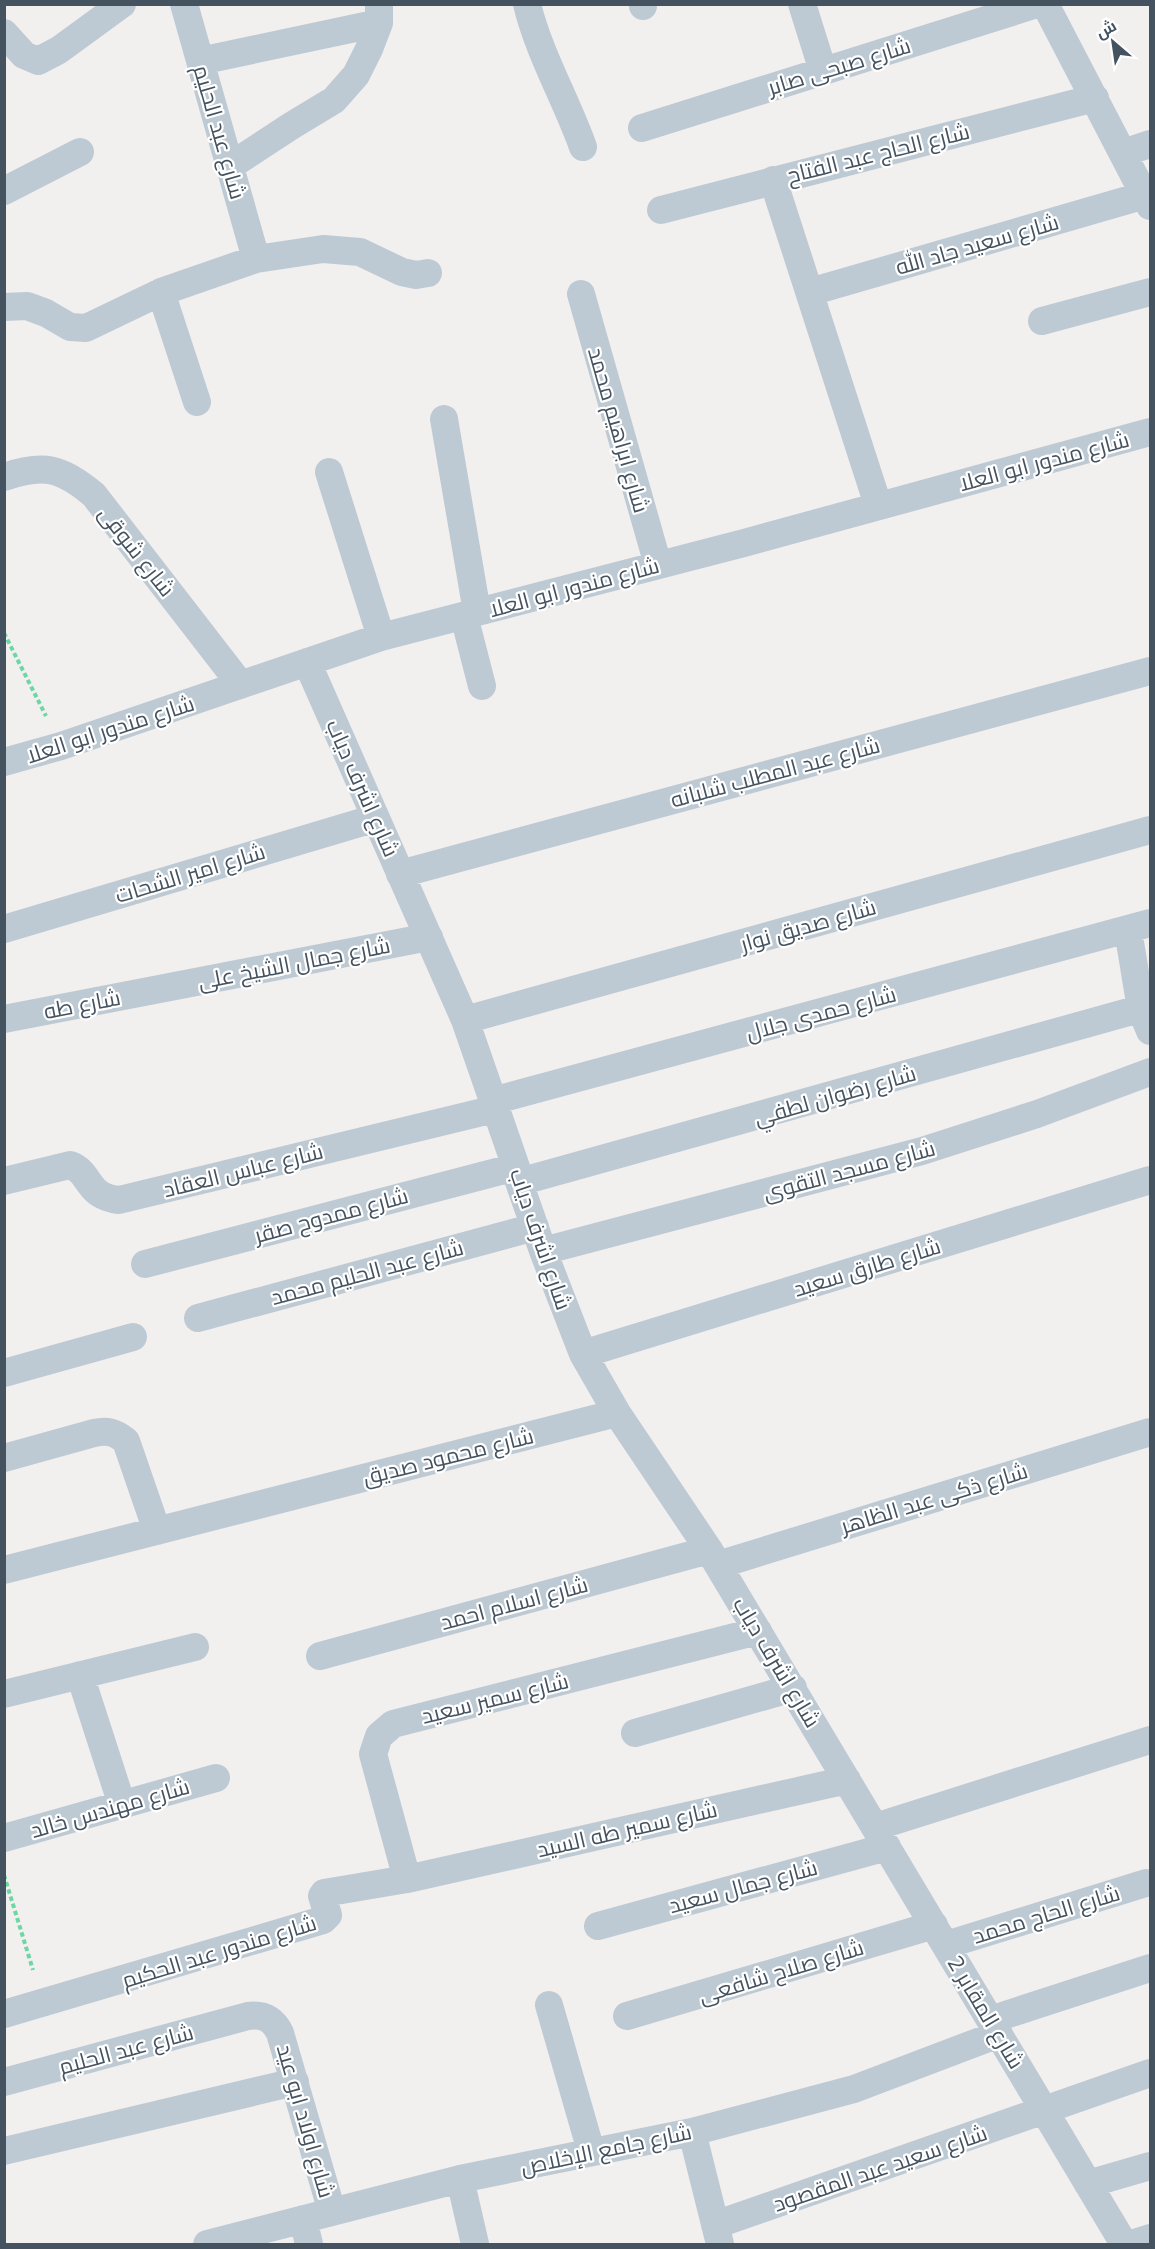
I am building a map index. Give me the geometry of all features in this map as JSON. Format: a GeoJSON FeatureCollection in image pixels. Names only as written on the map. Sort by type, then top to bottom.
{"type":"FeatureCollection","features":[{"type":"Feature","properties":{"kind":"street"},"geometry":{"type":"LineString","coordinates":[[4,33],[24,55],[38,61],[59,51],[122,4]]}},
{"type":"Feature","properties":{"kind":"street","name":"شارع عبد الحليم"},"geometry":{"type":"LineString","coordinates":[[184,4],[256,259]]}},
{"type":"Feature","properties":{"kind":"street"},"geometry":{"type":"LineString","coordinates":[[527,4],[532,25],[583,147]]}},
{"type":"Feature","properties":{"kind":"street"},"geometry":{"type":"LineString","coordinates":[[802,4],[823,71]]}},
{"type":"Feature","properties":{"kind":"street","name":"شارع صبحى صابر"},"geometry":{"type":"LineString","coordinates":[[642,128],[1037,4]]}},
{"type":"Feature","properties":{"kind":"street"},"geometry":{"type":"LineString","coordinates":[[1045,4],[1148,201]]}},
{"type":"Feature","properties":{"kind":"street"},"geometry":{"type":"LineString","coordinates":[[200,61],[379,14]]}},
{"type":"Feature","properties":{"kind":"street"},"geometry":{"type":"LineString","coordinates":[[230,166],[334,100],[356,75],[379,14]]}},
{"type":"Feature","properties":{"kind":"street","name":"شارع الحاج عبد الفتاح"},"geometry":{"type":"LineString","coordinates":[[661,210],[1095,98]]}},
{"type":"Feature","properties":{"kind":"street"},"geometry":{"type":"LineString","coordinates":[[1123,153],[1150,144]]}},
{"type":"Feature","properties":{"kind":"street"},"geometry":{"type":"LineString","coordinates":[[4,192],[80,152]]}},
{"type":"Feature","properties":{"kind":"street"},"geometry":{"type":"LineString","coordinates":[[773,180],[878,506]]}},
{"type":"Feature","properties":{"kind":"street","name":"شارع سعيد جاد الله"},"geometry":{"type":"LineString","coordinates":[[810,292],[1148,201]]}},
{"type":"Feature","properties":{"kind":"street"},"geometry":{"type":"LineString","coordinates":[[4,307],[27,306],[46,313],[70,327],[86,328],[161,292],[256,259],[323,249],[360,252],[402,272],[416,275],[428,273]]}},
{"type":"Feature","properties":{"kind":"street"},"geometry":{"type":"LineString","coordinates":[[161,292],[197,402]]}},
{"type":"Feature","properties":{"kind":"street"},"geometry":{"type":"LineString","coordinates":[[1042,321],[1150,292]]}},
{"type":"Feature","properties":{"kind":"street","name":"شارع ابراهيم محمد"},"geometry":{"type":"LineString","coordinates":[[581,294],[658,565]]}},
{"type":"Feature","properties":{"kind":"street"},"geometry":{"type":"LineString","coordinates":[[444,419],[482,686]]}},
{"type":"Feature","properties":{"kind":"street","name":"شارع مندور ابو العلا"},"geometry":{"type":"LineString","coordinates":[[4,762],[61,746],[381,637],[1150,432]]}},
{"type":"Feature","properties":{"kind":"street","name":"شارع شوقى"},"geometry":{"type":"LineString","coordinates":[[4,477],[27,469],[52,470],[75,479],[94,495],[241,685]]}},
{"type":"Feature","properties":{"kind":"street"},"geometry":{"type":"LineString","coordinates":[[329,472],[381,637]]}},
{"type":"Feature","properties":{"kind":"street","name":"شارع اشرف دياب"},"geometry":{"type":"LineString","coordinates":[[307,662],[465,1020],[539,1239],[583,1354],[617,1413],[714,1557],[847,1780]]}},
{"type":"Feature","properties":{"kind":"street","name":"شارع عبد المطلب شلبانه"},"geometry":{"type":"LineString","coordinates":[[400,873],[1150,671]]}},
{"type":"Feature","properties":{"kind":"street","name":"شارع امير الشحات"},"geometry":{"type":"LineString","coordinates":[[4,928],[376,818]]}},
{"type":"Feature","properties":{"kind":"street","name":"شارع صديق نوار"},"geometry":{"type":"LineString","coordinates":[[465,1020],[1150,830]]}},
{"type":"Feature","properties":{"kind":"street"},"geometry":{"type":"LineString","coordinates":[[1139,927],[1147,1015]]}},
{"type":"Feature","properties":{"kind":"street","name":"شارع حمدى جلال"},"geometry":{"type":"LineString","coordinates":[[494,1105],[1139,927]]}},
{"type":"Feature","properties":{"kind":"street","name":"شارع جمال الشيخ على"},"geometry":{"type":"LineString","coordinates":[[159,989],[429,937]]}},
{"type":"Feature","properties":{"kind":"street","name":"شارع طه"},"geometry":{"type":"LineString","coordinates":[[4,1019],[159,989]]}},
{"type":"Feature","properties":{"kind":"street","name":"شارع رضوان لطفي"},"geometry":{"type":"LineString","coordinates":[[518,1175],[1147,1015]]}},
{"type":"Feature","properties":{"kind":"street","name":"شارع مسجد التقوى"},"geometry":{"type":"LineString","coordinates":[[539,1239],[922,1151],[1037,1114],[1150,1072]]}},
{"type":"Feature","properties":{"kind":"street","name":"شارع عباس العقاد"},"geometry":{"type":"LineString","coordinates":[[4,1181],[70,1165],[79,1169],[95,1191],[106,1199],[119,1200],[494,1105]]}},
{"type":"Feature","properties":{"kind":"street","name":"شارع ممدوح صقر"},"geometry":{"type":"LineString","coordinates":[[145,1264],[518,1175]]}},
{"type":"Feature","properties":{"kind":"street","name":"شارع طارق سعيد"},"geometry":{"type":"LineString","coordinates":[[583,1354],[1150,1180]]}},
{"type":"Feature","properties":{"kind":"street","name":"شارع عبد الحليم محمد"},"geometry":{"type":"LineString","coordinates":[[198,1318],[539,1239]]}},
{"type":"Feature","properties":{"kind":"street"},"geometry":{"type":"LineString","coordinates":[[4,1373],[133,1336]]}},
{"type":"Feature","properties":{"kind":"street","name":"شارع محمود صديق"},"geometry":{"type":"LineString","coordinates":[[4,1570],[617,1413]]}},
{"type":"Feature","properties":{"kind":"street"},"geometry":{"type":"LineString","coordinates":[[4,1458],[94,1433],[105,1431],[117,1434],[126,1441],[157,1531]]}},
{"type":"Feature","properties":{"kind":"street","name":"شارع ذكى عبد الظاهر"},"geometry":{"type":"LineString","coordinates":[[714,1557],[1150,1432]]}},
{"type":"Feature","properties":{"kind":"street","name":"شارع اسلام احمد"},"geometry":{"type":"LineString","coordinates":[[320,1656],[714,1557]]}},
{"type":"Feature","properties":{"kind":"street","name":"شارع سمير سعيد"},"geometry":{"type":"LineString","coordinates":[[407,1879],[374,1754],[379,1736],[393,1724],[758,1631]]}},
{"type":"Feature","properties":{"kind":"street"},"geometry":{"type":"LineString","coordinates":[[4,1694],[195,1647]]}},
{"type":"Feature","properties":{"kind":"street"},"geometry":{"type":"LineString","coordinates":[[80,1676],[122,1805]]}},
{"type":"Feature","properties":{"kind":"street"},"geometry":{"type":"LineString","coordinates":[[635,1732],[793,1688]]}},
{"type":"Feature","properties":{"kind":"street","name":"شارع جمال سعيد"},"geometry":{"type":"LineString","coordinates":[[598,1926],[881,1837],[1150,1740]]}},
{"type":"Feature","properties":{"kind":"street","name":"شارع مهندس خالد"},"geometry":{"type":"LineString","coordinates":[[4,1838],[216,1778]]}},
{"type":"Feature","properties":{"kind":"street","name":"شارع سمير طه السيد"},"geometry":{"type":"LineString","coordinates":[[407,1879],[847,1780]]}},
{"type":"Feature","properties":{"kind":"street","name":"شارع المقابر 2"},"geometry":{"type":"LineString","coordinates":[[847,1780],[1124,2244]]}},
{"type":"Feature","properties":{"kind":"street","name":"شارع مندور عبد الحكيم"},"geometry":{"type":"LineString","coordinates":[[4,2014],[323,1920],[328,1915],[322,1896],[324,1893],[407,1879]]}},
{"type":"Feature","properties":{"kind":"street","name":"شارع الحاج محمد"},"geometry":{"type":"LineString","coordinates":[[940,1935],[1146,1883]]}},
{"type":"Feature","properties":{"kind":"street","name":"شارع صلاح شافعى"},"geometry":{"type":"LineString","coordinates":[[627,2016],[940,1935]]}},
{"type":"Feature","properties":{"kind":"street","name":"شارع جامع الإخلاص"},"geometry":{"type":"LineString","coordinates":[[207,2244],[306,2232],[332,2212],[460,2179],[692,2132],[854,2089],[995,2027],[1150,1968]]}},
{"type":"Feature","properties":{"kind":"street"},"geometry":{"type":"LineString","coordinates":[[549,2005],[591,2151]]}},
{"type":"Feature","properties":{"kind":"street","name":"شارع اولاد ابو عيد"},"geometry":{"type":"LineString","coordinates":[[249,2016],[258,2015],[268,2018],[276,2024],[280,2032],[332,2212]]}},
{"type":"Feature","properties":{"kind":"street","name":"شارع عبد الحليم"},"geometry":{"type":"LineString","coordinates":[[4,2082],[249,2016]]}},
{"type":"Feature","properties":{"kind":"street","name":"شارع سعيد عبد المقصود"},"geometry":{"type":"LineString","coordinates":[[718,2235],[1044,2110],[1150,2073]]}},
{"type":"Feature","properties":{"kind":"street"},"geometry":{"type":"LineString","coordinates":[[4,2151],[295,2082]]}},
{"type":"Feature","properties":{"kind":"street"},"geometry":{"type":"LineString","coordinates":[[692,2132],[718,2235]]}},
{"type":"Feature","properties":{"kind":"street"},"geometry":{"type":"LineString","coordinates":[[1088,2184],[1150,2166]]}},
{"type":"Feature","properties":{"kind":"street"},"geometry":{"type":"LineString","coordinates":[[460,2179],[475,2244]]}},
{"type":"Feature","properties":{"kind":"street"},"geometry":{"type":"LineString","coordinates":[[1131,2244],[1150,2238]]}},
{"type":"Feature","properties":{"kind":"path"},"geometry":{"type":"LineString","coordinates":[[4,633],[61,746]]}}]}
